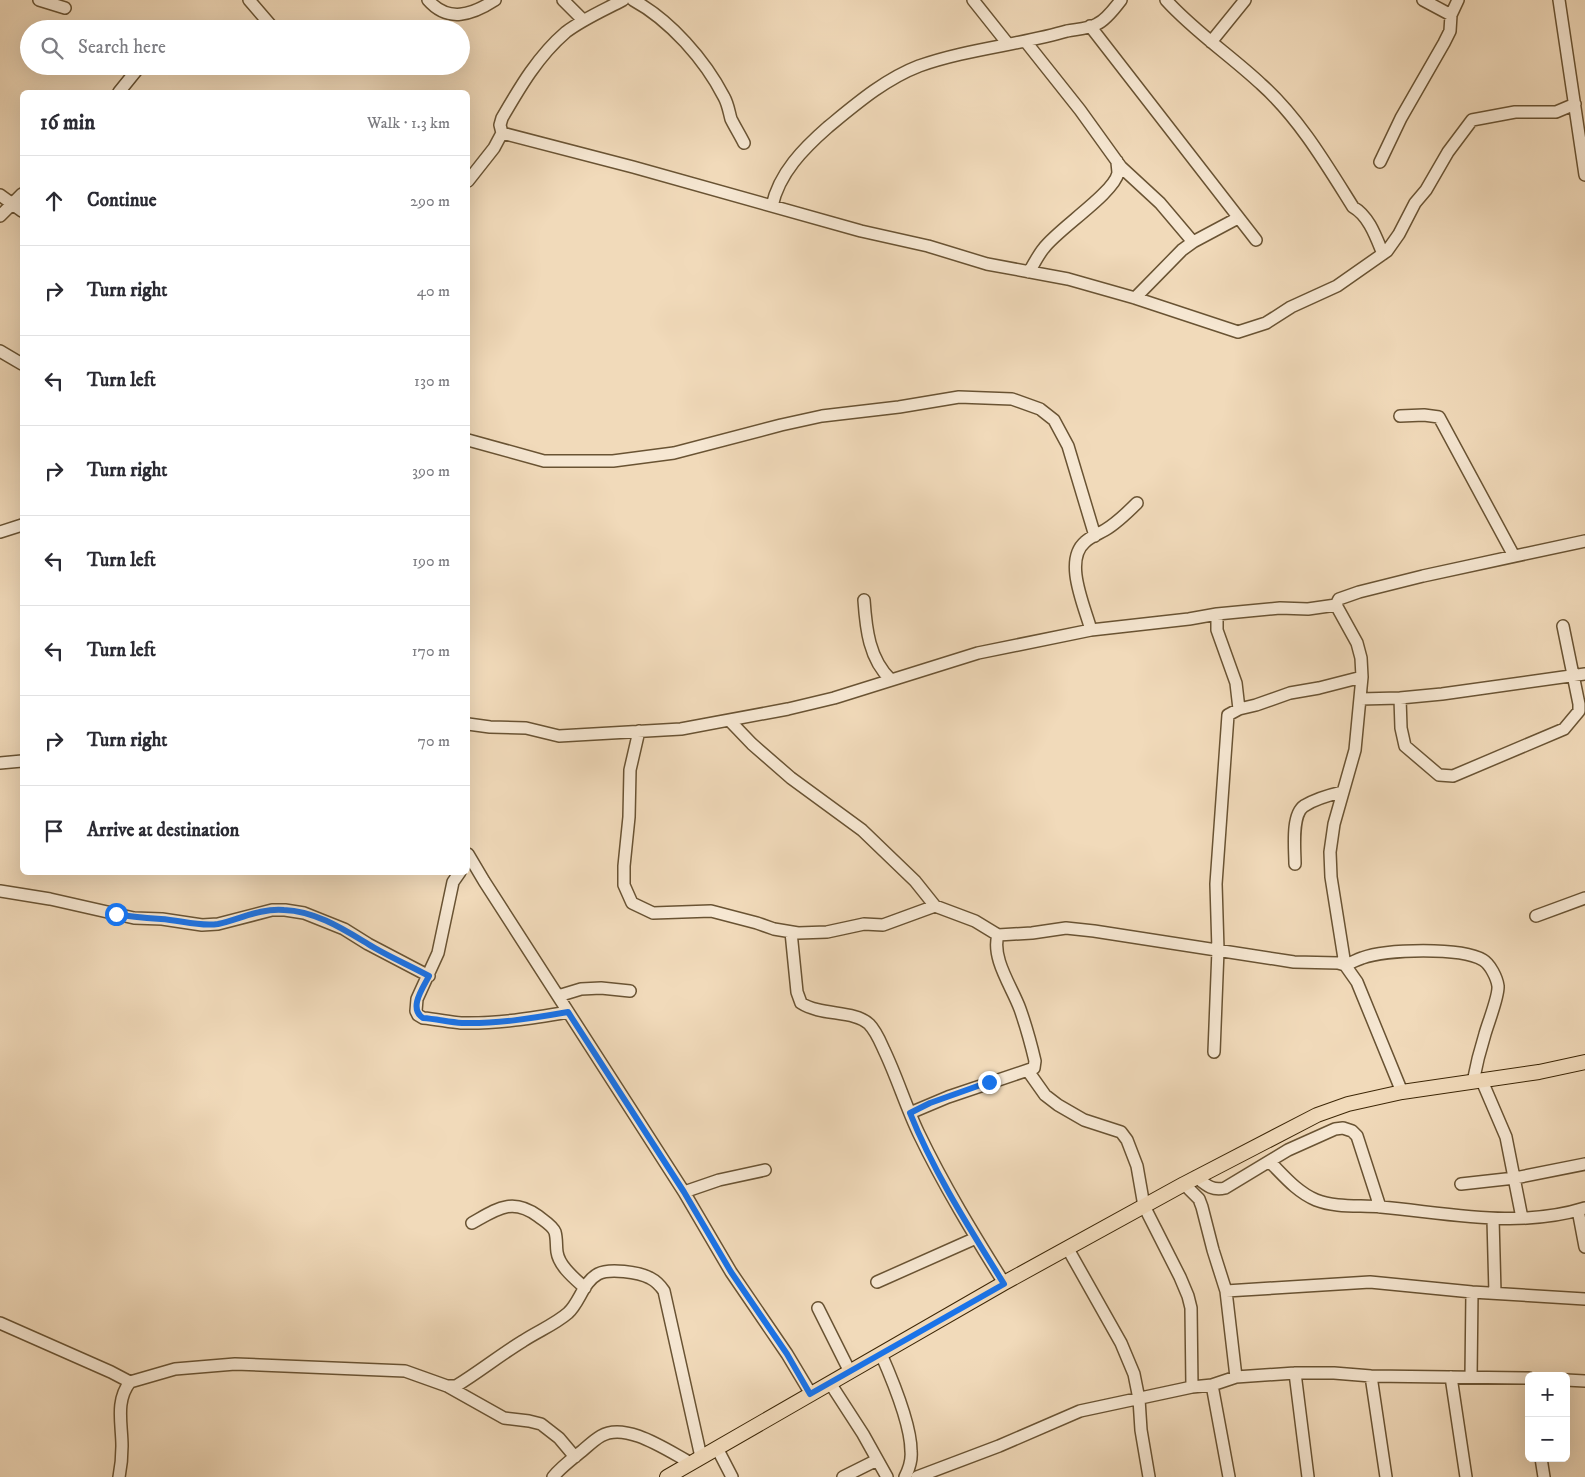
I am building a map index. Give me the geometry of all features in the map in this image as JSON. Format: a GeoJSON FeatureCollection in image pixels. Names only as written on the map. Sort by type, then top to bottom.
{"type":"FeatureCollection","features":[{"type":"Feature","properties":{"kind":"main road"},"geometry":{"type":"LineString","coordinates":[[667,1477],[1068,1248],[1190,1181],[1317,1115],[1348,1104],[1402,1092],[1539,1072],[1585,1062]]}},
{"type":"Feature","properties":{"kind":"street"},"geometry":{"type":"LineString","coordinates":[[39,0],[65,8]]}},
{"type":"Feature","properties":{"kind":"street"},"geometry":{"type":"LineString","coordinates":[[250,0],[267,20]]}},
{"type":"Feature","properties":{"kind":"street"},"geometry":{"type":"LineString","coordinates":[[428,0],[440,11],[457,15],[472,11],[495,0]]}},
{"type":"Feature","properties":{"kind":"street"},"geometry":{"type":"LineString","coordinates":[[563,0],[583,20]]}},
{"type":"Feature","properties":{"kind":"street"},"geometry":{"type":"LineString","coordinates":[[470,178],[494,148],[502,133],[500,125],[502,118],[542,56],[566,32],[583,20],[623,0]]}},
{"type":"Feature","properties":{"kind":"street"},"geometry":{"type":"LineString","coordinates":[[633,0],[667,25],[710,72],[726,100],[731,119],[744,143]]}},
{"type":"Feature","properties":{"kind":"street"},"geometry":{"type":"LineString","coordinates":[[973,0],[1008,44]]}},
{"type":"Feature","properties":{"kind":"street"},"geometry":{"type":"LineString","coordinates":[[772,206],[775,194],[789,167],[816,138],[863,98],[903,73],[921,66],[1008,44],[1026,42],[1098,24],[1121,0]]}},
{"type":"Feature","properties":{"kind":"street"},"geometry":{"type":"LineString","coordinates":[[1166,0],[1210,42],[1263,85],[1295,120],[1353,206],[1362,212],[1375,234],[1383,254]]}},
{"type":"Feature","properties":{"kind":"street"},"geometry":{"type":"LineString","coordinates":[[1210,42],[1245,0]]}},
{"type":"Feature","properties":{"kind":"street"},"geometry":{"type":"LineString","coordinates":[[1423,0],[1451,15]]}},
{"type":"Feature","properties":{"kind":"street"},"geometry":{"type":"LineString","coordinates":[[1380,162],[1401,118],[1450,31],[1451,15],[1458,0]]}},
{"type":"Feature","properties":{"kind":"street"},"geometry":{"type":"LineString","coordinates":[[1559,0],[1585,175]]}},
{"type":"Feature","properties":{"kind":"street"},"geometry":{"type":"LineString","coordinates":[[1090,26],[1256,240]]}},
{"type":"Feature","properties":{"kind":"street"},"geometry":{"type":"LineString","coordinates":[[1026,42],[1080,110],[1117,161],[1160,203],[1193,242]]}},
{"type":"Feature","properties":{"kind":"street"},"geometry":{"type":"LineString","coordinates":[[120,90],[132,75]]}},
{"type":"Feature","properties":{"kind":"street"},"geometry":{"type":"LineString","coordinates":[[502,133],[634,167],[861,231],[928,246],[987,264],[1068,279],[1135,298],[1238,332],[1266,323],[1291,307],[1337,286],[1387,251],[1448,152],[1472,120],[1515,112],[1556,112],[1575,104]]}},
{"type":"Feature","properties":{"kind":"street"},"geometry":{"type":"LineString","coordinates":[[1029,272],[1044,248],[1112,184],[1118,174],[1117,161]]}},
{"type":"Feature","properties":{"kind":"street"},"geometry":{"type":"LineString","coordinates":[[0,195],[20,210]]}},
{"type":"Feature","properties":{"kind":"street"},"geometry":{"type":"LineString","coordinates":[[0,216],[20,196]]}},
{"type":"Feature","properties":{"kind":"street"},"geometry":{"type":"LineString","coordinates":[[1135,298],[1182,250],[1238,218]]}},
{"type":"Feature","properties":{"kind":"street"},"geometry":{"type":"LineString","coordinates":[[0,351],[20,363]]}},
{"type":"Feature","properties":{"kind":"street"},"geometry":{"type":"LineString","coordinates":[[470,441],[544,461],[613,461],[674,453],[822,416],[900,408],[959,397],[1012,399],[1040,410],[1054,420],[1068,446],[1095,536]]}},
{"type":"Feature","properties":{"kind":"street"},"geometry":{"type":"LineString","coordinates":[[1400,416],[1432,415],[1439,417],[1514,556]]}},
{"type":"Feature","properties":{"kind":"street"},"geometry":{"type":"LineString","coordinates":[[1091,630],[1076,580],[1076,559],[1082,545],[1115,523],[1137,503]]}},
{"type":"Feature","properties":{"kind":"street"},"geometry":{"type":"LineString","coordinates":[[0,532],[20,526]]}},
{"type":"Feature","properties":{"kind":"street"},"geometry":{"type":"LineString","coordinates":[[1336,605],[1339,599],[1359,592],[1585,541]]}},
{"type":"Feature","properties":{"kind":"street"},"geometry":{"type":"LineString","coordinates":[[864,600],[866,628],[871,648],[880,670],[891,680]]}},
{"type":"Feature","properties":{"kind":"street"},"geometry":{"type":"LineString","coordinates":[[470,724],[526,728],[559,736],[682,728],[824,700],[978,653],[1091,630],[1217,614],[1280,608],[1308,610],[1336,605]]}},
{"type":"Feature","properties":{"kind":"street"},"geometry":{"type":"LineString","coordinates":[[1336,605],[1357,643],[1361,658],[1362,676],[1355,750],[1334,824],[1330,852],[1331,877],[1345,966],[1357,982],[1402,1092]]}},
{"type":"Feature","properties":{"kind":"street"},"geometry":{"type":"LineString","coordinates":[[1217,614],[1217,630],[1236,683],[1239,710]]}},
{"type":"Feature","properties":{"kind":"street"},"geometry":{"type":"LineString","coordinates":[[1400,698],[1401,728],[1405,746],[1439,775],[1453,776],[1564,729],[1579,711],[1580,675],[1563,626]]}},
{"type":"Feature","properties":{"kind":"street"},"geometry":{"type":"LineString","coordinates":[[1360,699],[1442,694],[1580,675]]}},
{"type":"Feature","properties":{"kind":"street"},"geometry":{"type":"LineString","coordinates":[[1214,1052],[1218,950],[1216,884],[1228,715],[1290,693],[1319,688],[1362,676]]}},
{"type":"Feature","properties":{"kind":"street"},"geometry":{"type":"LineString","coordinates":[[729,720],[752,744],[791,778],[862,830],[915,882],[935,906],[968,917],[998,935],[1032,934],[1066,928],[1294,962],[1338,963],[1345,966],[1363,957],[1388,953],[1425,951],[1471,954],[1485,961],[1494,975],[1498,986],[1479,1052],[1478,1081],[1506,1137],[1522,1218]]}},
{"type":"Feature","properties":{"kind":"street"},"geometry":{"type":"LineString","coordinates":[[639,731],[630,770],[624,866],[624,885],[632,903],[653,913],[712,911],[791,932],[827,932],[864,924],[883,925],[935,906]]}},
{"type":"Feature","properties":{"kind":"street"},"geometry":{"type":"LineString","coordinates":[[0,763],[20,761]]}},
{"type":"Feature","properties":{"kind":"street"},"geometry":{"type":"LineString","coordinates":[[1295,864],[1296,819],[1300,811],[1304,806],[1323,797],[1342,792]]}},
{"type":"Feature","properties":{"kind":"street"},"geometry":{"type":"LineString","coordinates":[[470,863],[684,1192],[731,1272],[787,1354],[810,1394]]}},
{"type":"Feature","properties":{"kind":"street"},"geometry":{"type":"LineString","coordinates":[[458,875],[453,882],[442,936],[429,976],[417,999],[416,1011],[418,1015],[423,1018],[460,1023],[511,1020],[568,1012]]}},
{"type":"Feature","properties":{"kind":"street"},"geometry":{"type":"LineString","coordinates":[[0,891],[50,899],[134,918],[162,919],[202,925],[218,924],[272,910],[304,913],[344,929],[368,944],[429,976]]}},
{"type":"Feature","properties":{"kind":"street"},"geometry":{"type":"LineString","coordinates":[[1536,916],[1585,898]]}},
{"type":"Feature","properties":{"kind":"street"},"geometry":{"type":"LineString","coordinates":[[791,932],[797,992],[800,1003],[814,1010],[857,1017],[867,1022],[875,1030],[918,1133],[957,1207],[1004,1284]]}},
{"type":"Feature","properties":{"kind":"street"},"geometry":{"type":"LineString","coordinates":[[910,1113],[948,1097],[1034,1068],[1035,1062],[1020,1008],[1004,975],[998,955],[996,942],[998,935]]}},
{"type":"Feature","properties":{"kind":"street"},"geometry":{"type":"LineString","coordinates":[[558,996],[582,989],[600,988],[630,991]]}},
{"type":"Feature","properties":{"kind":"street"},"geometry":{"type":"LineString","coordinates":[[1028,1071],[1046,1095],[1058,1105],[1084,1120],[1121,1132],[1127,1140],[1137,1166],[1144,1206],[1159,1233],[1188,1296],[1191,1308],[1192,1387]]}},
{"type":"Feature","properties":{"kind":"street"},"geometry":{"type":"LineString","coordinates":[[1190,1181],[1217,1190],[1225,1188],[1303,1142],[1343,1128],[1352,1131],[1357,1136],[1380,1207]]}},
{"type":"Feature","properties":{"kind":"street"},"geometry":{"type":"LineString","coordinates":[[1270,1162],[1303,1194],[1319,1201],[1333,1204],[1493,1219],[1536,1218],[1582,1209],[1585,1247]]}},
{"type":"Feature","properties":{"kind":"street"},"geometry":{"type":"LineString","coordinates":[[1461,1184],[1515,1178],[1585,1164]]}},
{"type":"Feature","properties":{"kind":"street"},"geometry":{"type":"LineString","coordinates":[[684,1192],[718,1180],[765,1170]]}},
{"type":"Feature","properties":{"kind":"street"},"geometry":{"type":"LineString","coordinates":[[1190,1181],[1202,1207],[1226,1291],[1236,1377]]}},
{"type":"Feature","properties":{"kind":"street"},"geometry":{"type":"LineString","coordinates":[[472,1223],[502,1206],[511,1205],[536,1214],[554,1230],[557,1253],[561,1262],[584,1288]]}},
{"type":"Feature","properties":{"kind":"street"},"geometry":{"type":"LineString","coordinates":[[1493,1219],[1495,1293]]}},
{"type":"Feature","properties":{"kind":"street"},"geometry":{"type":"LineString","coordinates":[[878,1282],[976,1238]]}},
{"type":"Feature","properties":{"kind":"street"},"geometry":{"type":"LineString","coordinates":[[1068,1248],[1121,1342],[1134,1374],[1139,1399],[1140,1430],[1149,1477]]}},
{"type":"Feature","properties":{"kind":"street"},"geometry":{"type":"LineString","coordinates":[[447,1386],[456,1386],[524,1340],[548,1328],[569,1312],[579,1299],[584,1288],[596,1275],[608,1270],[648,1277],[664,1291],[696,1460]]}},
{"type":"Feature","properties":{"kind":"street"},"geometry":{"type":"LineString","coordinates":[[1226,1291],[1370,1282],[1472,1292],[1585,1299]]}},
{"type":"Feature","properties":{"kind":"street"},"geometry":{"type":"LineString","coordinates":[[1471,1377],[1472,1292]]}},
{"type":"Feature","properties":{"kind":"street"},"geometry":{"type":"LineString","coordinates":[[818,1308],[850,1372]]}},
{"type":"Feature","properties":{"kind":"street"},"geometry":{"type":"LineString","coordinates":[[0,1323],[130,1382]]}},
{"type":"Feature","properties":{"kind":"street"},"geometry":{"type":"LineString","coordinates":[[881,1354],[910,1439],[912,1451],[910,1466],[905,1477]]}},
{"type":"Feature","properties":{"kind":"street"},"geometry":{"type":"LineString","coordinates":[[119,1477],[122,1448],[120,1411],[123,1392],[130,1382],[175,1369],[235,1364],[405,1371],[447,1386],[504,1418],[541,1424],[559,1438],[575,1457]]}},
{"type":"Feature","properties":{"kind":"street"},"geometry":{"type":"LineString","coordinates":[[917,1477],[999,1446],[1046,1424],[1080,1411],[1192,1387],[1212,1385],[1236,1377],[1334,1372],[1371,1376],[1525,1378]]}},
{"type":"Feature","properties":{"kind":"street"},"geometry":{"type":"LineString","coordinates":[[1295,1373],[1308,1477]]}},
{"type":"Feature","properties":{"kind":"street"},"geometry":{"type":"LineString","coordinates":[[1371,1376],[1386,1477]]}},
{"type":"Feature","properties":{"kind":"street"},"geometry":{"type":"LineString","coordinates":[[1451,1377],[1466,1477]]}},
{"type":"Feature","properties":{"kind":"street"},"geometry":{"type":"LineString","coordinates":[[1570,1380],[1585,1382]]}},
{"type":"Feature","properties":{"kind":"street"},"geometry":{"type":"LineString","coordinates":[[830,1383],[888,1477]]}},
{"type":"Feature","properties":{"kind":"street"},"geometry":{"type":"LineString","coordinates":[[1212,1385],[1229,1477]]}},
{"type":"Feature","properties":{"kind":"street"},"geometry":{"type":"LineString","coordinates":[[554,1477],[602,1435],[614,1432],[626,1431],[696,1460]]}},
{"type":"Feature","properties":{"kind":"street"},"geometry":{"type":"LineString","coordinates":[[717,1448],[732,1477]]}},
{"type":"Feature","properties":{"kind":"street"},"geometry":{"type":"LineString","coordinates":[[843,1477],[877,1460]]}},
{"type":"Feature","properties":{"kind":"street"},"geometry":{"type":"LineString","coordinates":[[1542,1462],[1544,1477]]}},
{"type":"Feature","properties":{"kind":"route"},"geometry":{"type":"LineString","coordinates":[[116,914],[134,918],[162,919],[202,925],[218,924],[231,919],[272,910],[304,913],[323,919],[358,936],[368,944],[429,976],[417,999],[416,1011],[423,1018],[460,1023],[511,1020],[568,1012],[684,1192],[731,1272],[787,1354],[810,1394],[1004,1284],[957,1207],[918,1133],[910,1113],[930,1103],[989,1082]]}}]}
